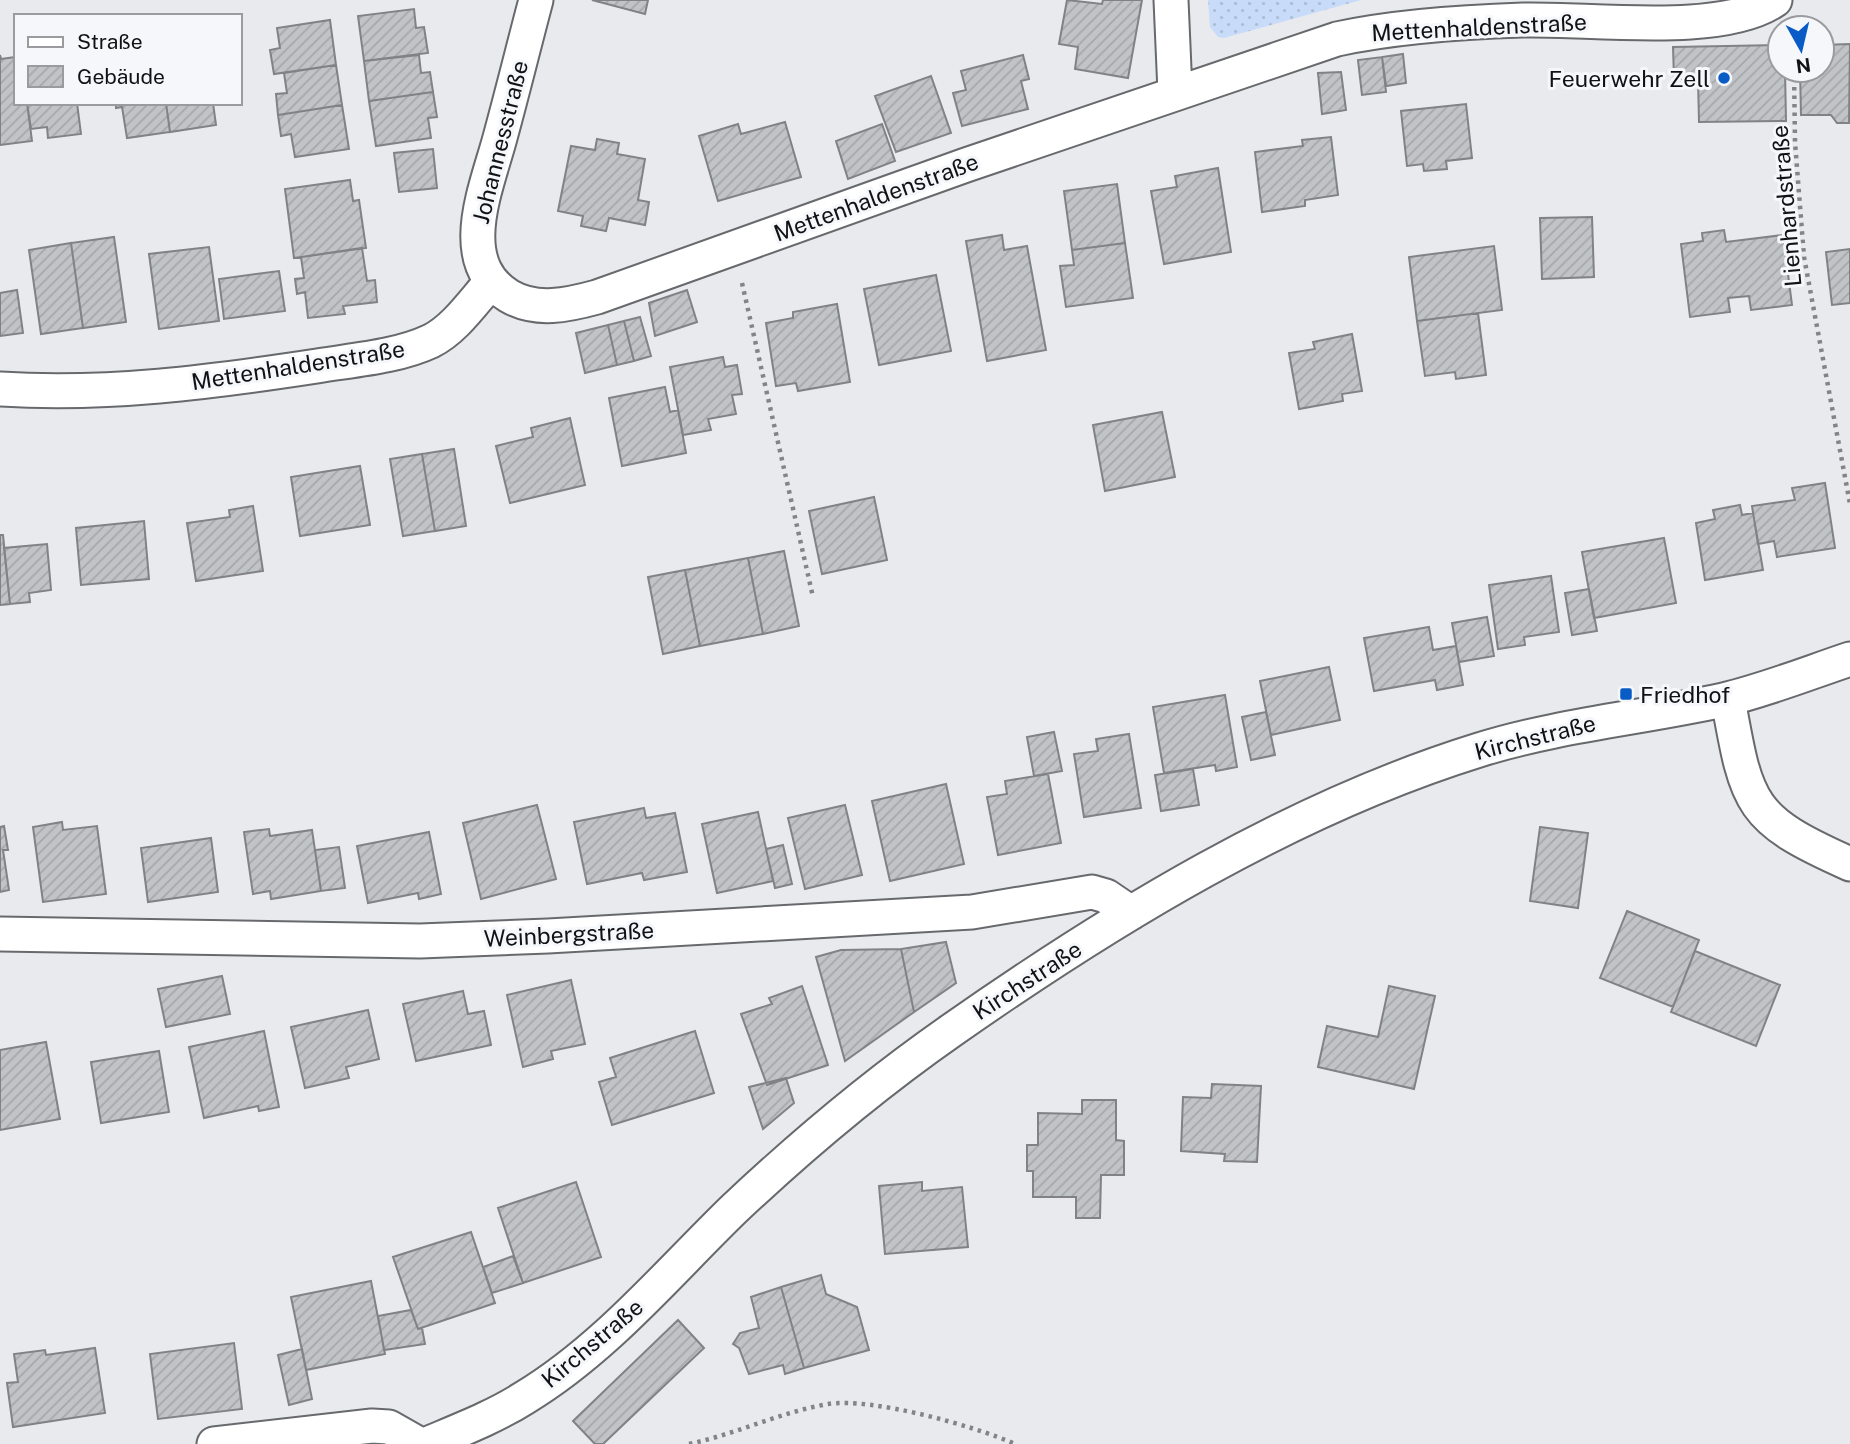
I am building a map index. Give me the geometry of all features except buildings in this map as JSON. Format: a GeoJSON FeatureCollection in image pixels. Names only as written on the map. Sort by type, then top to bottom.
{"type":"FeatureCollection","features":[{"type":"Feature","properties":{"kind":"street","name":"Johannesstraße"},"geometry":{"type":"LineString","coordinates":[[491,282],[479,256],[479,221],[536,0]]}},
{"type":"Feature","properties":{"kind":"street"},"geometry":{"type":"LineString","coordinates":[[1171,0],[1175,92]]}},
{"type":"Feature","properties":{"kind":"street","name":"Mettenhaldenstraße"},"geometry":{"type":"LineString","coordinates":[[0,389],[75,391],[161,386],[324,365],[401,351],[439,336],[491,282],[526,304],[567,304],[597,297],[1175,92],[1286,54],[1366,33],[1521,20],[1716,21],[1750,13],[1774,0]]}},
{"type":"Feature","properties":{"kind":"street","name":"Kirchstraße"},"geometry":{"type":"LineString","coordinates":[[427,1444],[501,1411],[560,1374],[624,1319],[752,1193],[867,1094],[1028,977],[1131,913],[1309,818],[1449,760],[1557,729],[1728,699],[1850,659]]}},
{"type":"Feature","properties":{"kind":"street"},"geometry":{"type":"LineString","coordinates":[[1728,699],[1744,777],[1760,810],[1791,837],[1850,864]]}},
{"type":"Feature","properties":{"kind":"street","name":"Weinbergstraße"},"geometry":{"type":"LineString","coordinates":[[0,934],[375,941],[521,937],[972,912],[1087,892],[1106,896],[1131,913]]}},
{"type":"Feature","properties":{"kind":"street"},"geometry":{"type":"LineString","coordinates":[[214,1444],[330,1429],[381,1426],[397,1431],[419,1444]]}},
{"type":"Feature","properties":{"kind":"path","name":"Lienhardstraße"},"geometry":{"type":"LineString","coordinates":[[1794,84],[1795,142],[1805,265],[1850,504]]}},
{"type":"Feature","properties":{"kind":"path"},"geometry":{"type":"LineString","coordinates":[[734,248],[813,597]]}},
{"type":"Feature","properties":{"kind":"path"},"geometry":{"type":"LineString","coordinates":[[689,1444],[818,1406],[844,1402],[926,1418],[1015,1444]]}},
{"type":"Feature","properties":{"kind":"shaded area"},"geometry":{"type":"Polygon","coordinates":[[[1208,0],[1361,0],[1224,38],[1218,37],[1210,27],[1208,0]]]}},
{"type":"Feature","properties":{"kind":"place","name":"Feuerwehr Zell"},"geometry":{"type":"Point","coordinates":[1724,78]}},
{"type":"Feature","properties":{"kind":"place","name":"Friedhof"},"geometry":{"type":"Point","coordinates":[1626,694]}}]}
